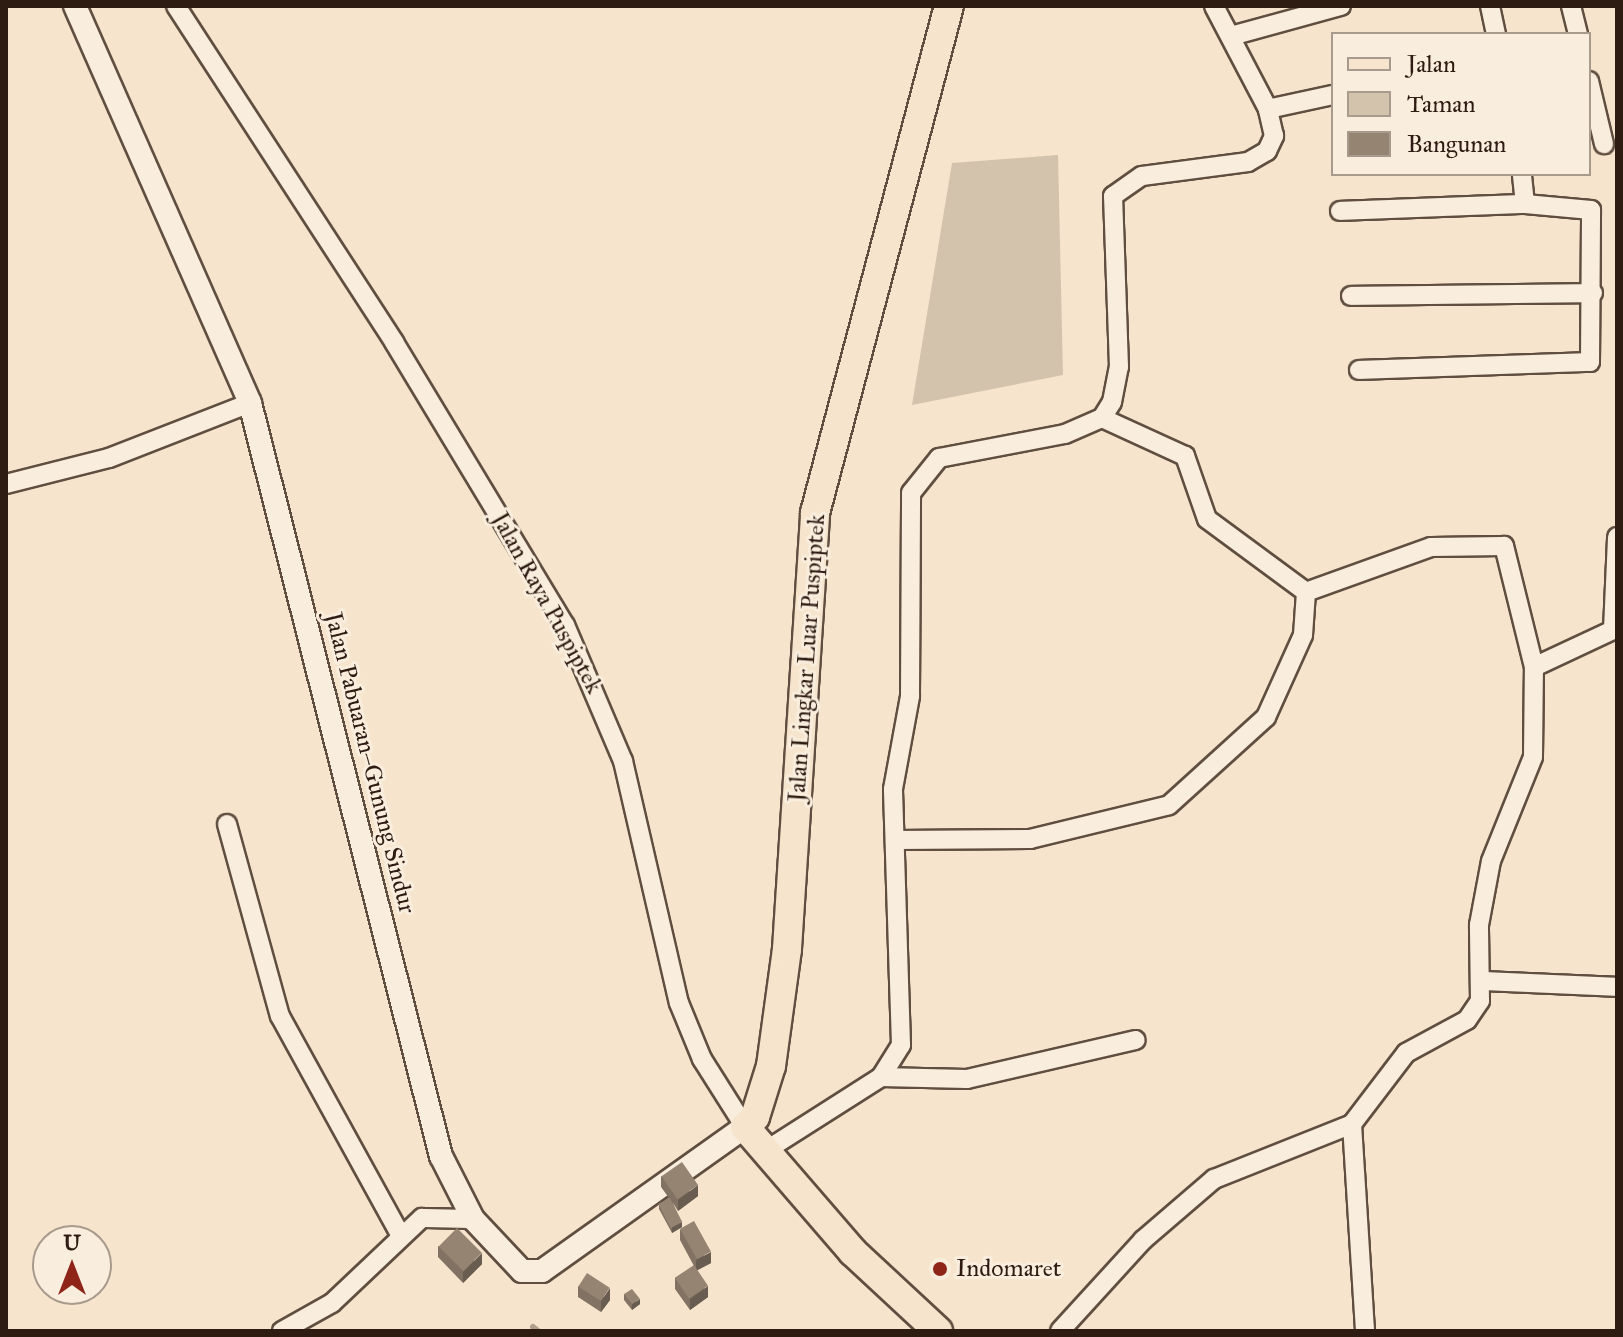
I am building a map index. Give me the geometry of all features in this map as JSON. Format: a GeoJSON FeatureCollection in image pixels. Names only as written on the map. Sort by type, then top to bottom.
{"type":"FeatureCollection","features":[{"type":"Feature","properties":{"kind":"main road","name":"Jalan Lingkar Luar Puspiptek"},"geometry":{"type":"LineString","coordinates":[[745,1127],[755,1117],[771,1066],[787,949],[815,513],[949,6]]}},
{"type":"Feature","properties":{"kind":"main road","name":"Jalan Raya Puspiptek"},"geometry":{"type":"LineString","coordinates":[[745,1127],[853,1252],[938,1331]]}},
{"type":"Feature","properties":{"kind":"street","name":"Jalan Pabuaran–Gunung Sindur"},"geometry":{"type":"LineString","coordinates":[[75,6],[250,403],[441,1156],[473,1219],[522,1271],[542,1271],[745,1127]]}},
{"type":"Feature","properties":{"kind":"street","name":"Jalan Raya Puspiptek"},"geometry":{"type":"LineString","coordinates":[[176,6],[394,342],[565,625],[623,761],[679,1003],[702,1059],[745,1127]]}},
{"type":"Feature","properties":{"kind":"street"},"geometry":{"type":"LineString","coordinates":[[1102,418],[1119,367],[1113,196],[1142,176],[1259,155],[1274,136],[1268,109],[1214,6]]}},
{"type":"Feature","properties":{"kind":"street"},"geometry":{"type":"LineString","coordinates":[[1231,36],[1341,6]]}},
{"type":"Feature","properties":{"kind":"street"},"geometry":{"type":"LineString","coordinates":[[1490,6],[1496,32]]}},
{"type":"Feature","properties":{"kind":"street"},"geometry":{"type":"LineString","coordinates":[[1571,6],[1578,32]]}},
{"type":"Feature","properties":{"kind":"street"},"geometry":{"type":"LineString","coordinates":[[1591,89],[1604,144]]}},
{"type":"Feature","properties":{"kind":"street"},"geometry":{"type":"LineString","coordinates":[[1268,109],[1331,95]]}},
{"type":"Feature","properties":{"kind":"street"},"geometry":{"type":"LineString","coordinates":[[1522,176],[1525,204]]}},
{"type":"Feature","properties":{"kind":"street"},"geometry":{"type":"LineString","coordinates":[[1340,211],[1588,204],[1593,293],[1590,362],[1582,366],[1359,370]]}},
{"type":"Feature","properties":{"kind":"street"},"geometry":{"type":"LineString","coordinates":[[1351,296],[1593,293]]}},
{"type":"Feature","properties":{"kind":"street"},"geometry":{"type":"LineString","coordinates":[[6,484],[109,458],[250,403]]}},
{"type":"Feature","properties":{"kind":"street"},"geometry":{"type":"LineString","coordinates":[[765,1151],[881,1077],[902,1030],[894,773],[910,696],[911,493],[939,458],[1065,434],[1102,418],[1185,456],[1207,519],[1306,592]]}},
{"type":"Feature","properties":{"kind":"street"},"geometry":{"type":"LineString","coordinates":[[1534,667],[1613,630],[1617,537]]}},
{"type":"Feature","properties":{"kind":"street"},"geometry":{"type":"LineString","coordinates":[[1060,1331],[1143,1240],[1214,1179],[1352,1124],[1406,1053],[1467,1020],[1481,981],[1479,925],[1491,861],[1533,757],[1534,667],[1513,569],[1499,545],[1431,547],[1306,592]]}},
{"type":"Feature","properties":{"kind":"street"},"geometry":{"type":"LineString","coordinates":[[896,840],[1030,839],[1169,805],[1266,717],[1303,635],[1306,592]]}},
{"type":"Feature","properties":{"kind":"street"},"geometry":{"type":"LineString","coordinates":[[227,824],[280,1016],[401,1236]]}},
{"type":"Feature","properties":{"kind":"street"},"geometry":{"type":"LineString","coordinates":[[1481,981],[1617,987]]}},
{"type":"Feature","properties":{"kind":"street"},"geometry":{"type":"LineString","coordinates":[[881,1077],[967,1079],[1136,1040]]}},
{"type":"Feature","properties":{"kind":"street"},"geometry":{"type":"LineString","coordinates":[[1352,1124],[1365,1331]]}},
{"type":"Feature","properties":{"kind":"street"},"geometry":{"type":"LineString","coordinates":[[282,1331],[332,1303],[427,1215],[473,1219]]}},
{"type":"Feature","properties":{"kind":"green space"},"geometry":{"type":"Polygon","coordinates":[[[1058,155],[1063,375],[912,405],[952,163],[1058,155]]]}},
{"type":"Feature","properties":{"kind":"building"},"geometry":{"type":"Polygon","coordinates":[[[682,1162],[698,1185],[678,1199],[662,1176],[682,1162]]]}},
{"type":"Feature","properties":{"kind":"building"},"geometry":{"type":"Polygon","coordinates":[[[670,1198],[682,1222],[671,1228],[658,1204],[670,1198]]]}},
{"type":"Feature","properties":{"kind":"building"},"geometry":{"type":"Polygon","coordinates":[[[694,1221],[711,1252],[697,1259],[680,1229],[694,1221]]]}},
{"type":"Feature","properties":{"kind":"building"},"geometry":{"type":"Polygon","coordinates":[[[457,1228],[482,1253],[463,1271],[439,1246],[457,1228]]]}},
{"type":"Feature","properties":{"kind":"building"},"geometry":{"type":"Polygon","coordinates":[[[694,1265],[708,1286],[689,1299],[675,1278],[694,1265]]]}},
{"type":"Feature","properties":{"kind":"building"},"geometry":{"type":"Polygon","coordinates":[[[587,1273],[610,1288],[601,1301],[578,1286],[587,1273]]]}},
{"type":"Feature","properties":{"kind":"building"},"geometry":{"type":"Polygon","coordinates":[[[632,1289],[640,1299],[632,1304],[624,1294],[632,1289]]]}},
{"type":"Feature","properties":{"kind":"waterway"},"geometry":{"type":"LineString","coordinates":[[533,1327],[538,1331]]}},
{"type":"Feature","properties":{"kind":"place","name":"Indomaret"},"geometry":{"type":"Point","coordinates":[940,1269]}}]}
